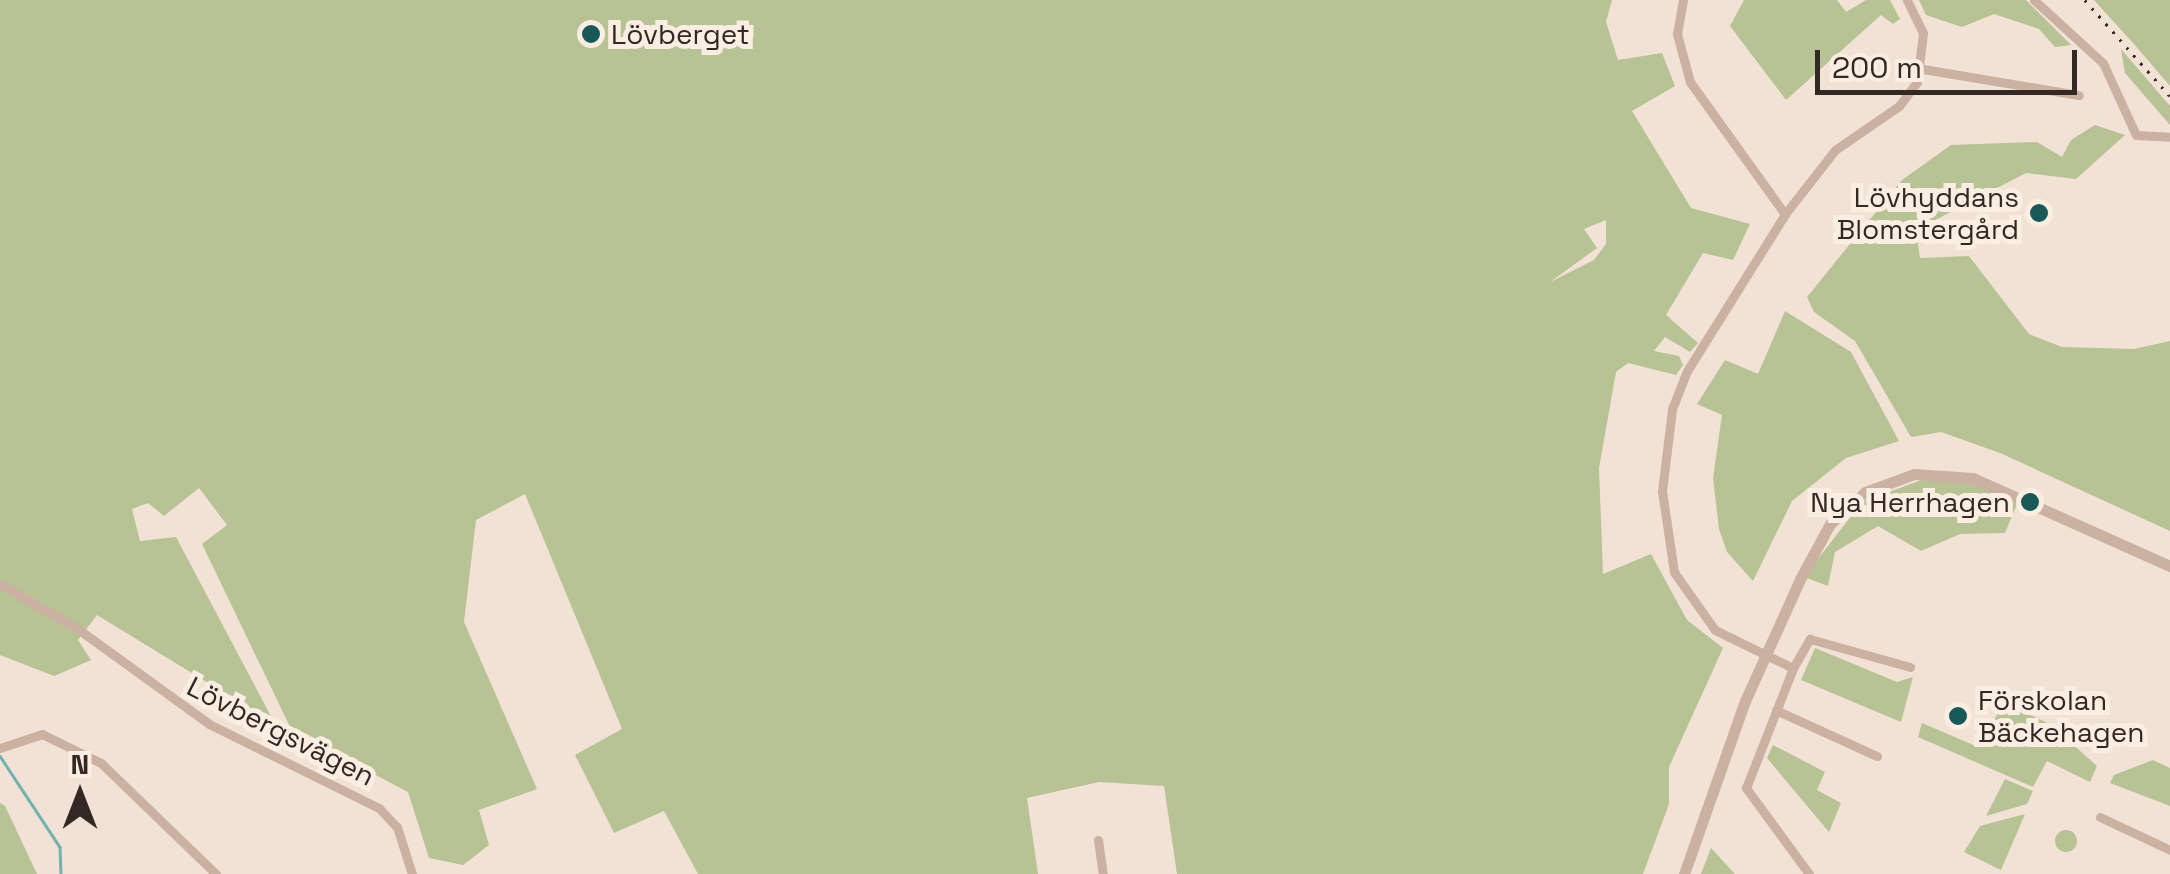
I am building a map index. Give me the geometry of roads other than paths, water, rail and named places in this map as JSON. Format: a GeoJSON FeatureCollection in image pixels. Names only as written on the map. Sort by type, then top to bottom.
{"type":"FeatureCollection","features":[{"type":"Feature","properties":{"kind":"street"},"geometry":{"type":"LineString","coordinates":[[1682,0],[1677,34],[1690,82],[1785,214]]}},
{"type":"Feature","properties":{"kind":"street"},"geometry":{"type":"LineString","coordinates":[[1792,668],[1740,645],[1697,611],[1674,572],[1662,512],[1663,471],[1682,380],[1785,214],[1835,150],[1900,106],[1923,69],[1923,34],[1908,0]]}},
{"type":"Feature","properties":{"kind":"street"},"geometry":{"type":"LineString","coordinates":[[2034,0],[2103,63],[2136,135],[2170,137]]}},
{"type":"Feature","properties":{"kind":"street"},"geometry":{"type":"LineString","coordinates":[[1923,69],[2079,95]]}},
{"type":"Feature","properties":{"kind":"street"},"geometry":{"type":"LineString","coordinates":[[1684,874],[1765,658],[1836,516],[1864,492],[1901,476],[1974,478],[2170,566]]}},
{"type":"Feature","properties":{"kind":"street","name":"Lövbergsvägen"},"geometry":{"type":"LineString","coordinates":[[0,584],[78,629],[209,724],[379,808],[397,827],[412,874]]}},
{"type":"Feature","properties":{"kind":"street"},"geometry":{"type":"LineString","coordinates":[[1809,874],[1746,788],[1792,668],[1810,639],[1910,668]]}},
{"type":"Feature","properties":{"kind":"street"},"geometry":{"type":"LineString","coordinates":[[1776,710],[1877,756]]}},
{"type":"Feature","properties":{"kind":"street"},"geometry":{"type":"LineString","coordinates":[[0,748],[42,734],[101,762],[216,874]]}},
{"type":"Feature","properties":{"kind":"street"},"geometry":{"type":"LineString","coordinates":[[2100,817],[2170,850]]}},
{"type":"Feature","properties":{"kind":"street"},"geometry":{"type":"LineString","coordinates":[[1098,840],[1103,874]]}},
{"type":"Feature","properties":{"kind":"waterway"},"geometry":{"type":"LineString","coordinates":[[0,756],[60,847],[61,874]]}},
{"type":"Feature","properties":{"kind":"railway"},"geometry":{"type":"LineString","coordinates":[[2085,0],[2170,96]]}},
{"type":"Feature","properties":{"kind":"place","name":"Lövberget"},"geometry":{"type":"Point","coordinates":[591,34]}},
{"type":"Feature","properties":{"kind":"place","name":"Lövhyddans Blomstergård"},"geometry":{"type":"Point","coordinates":[2039,213]}},
{"type":"Feature","properties":{"kind":"place","name":"Nya Herrhagen"},"geometry":{"type":"Point","coordinates":[2030,502]}},
{"type":"Feature","properties":{"kind":"place","name":"Förskolan Bäckehagen"},"geometry":{"type":"Point","coordinates":[1958,716]}}]}
